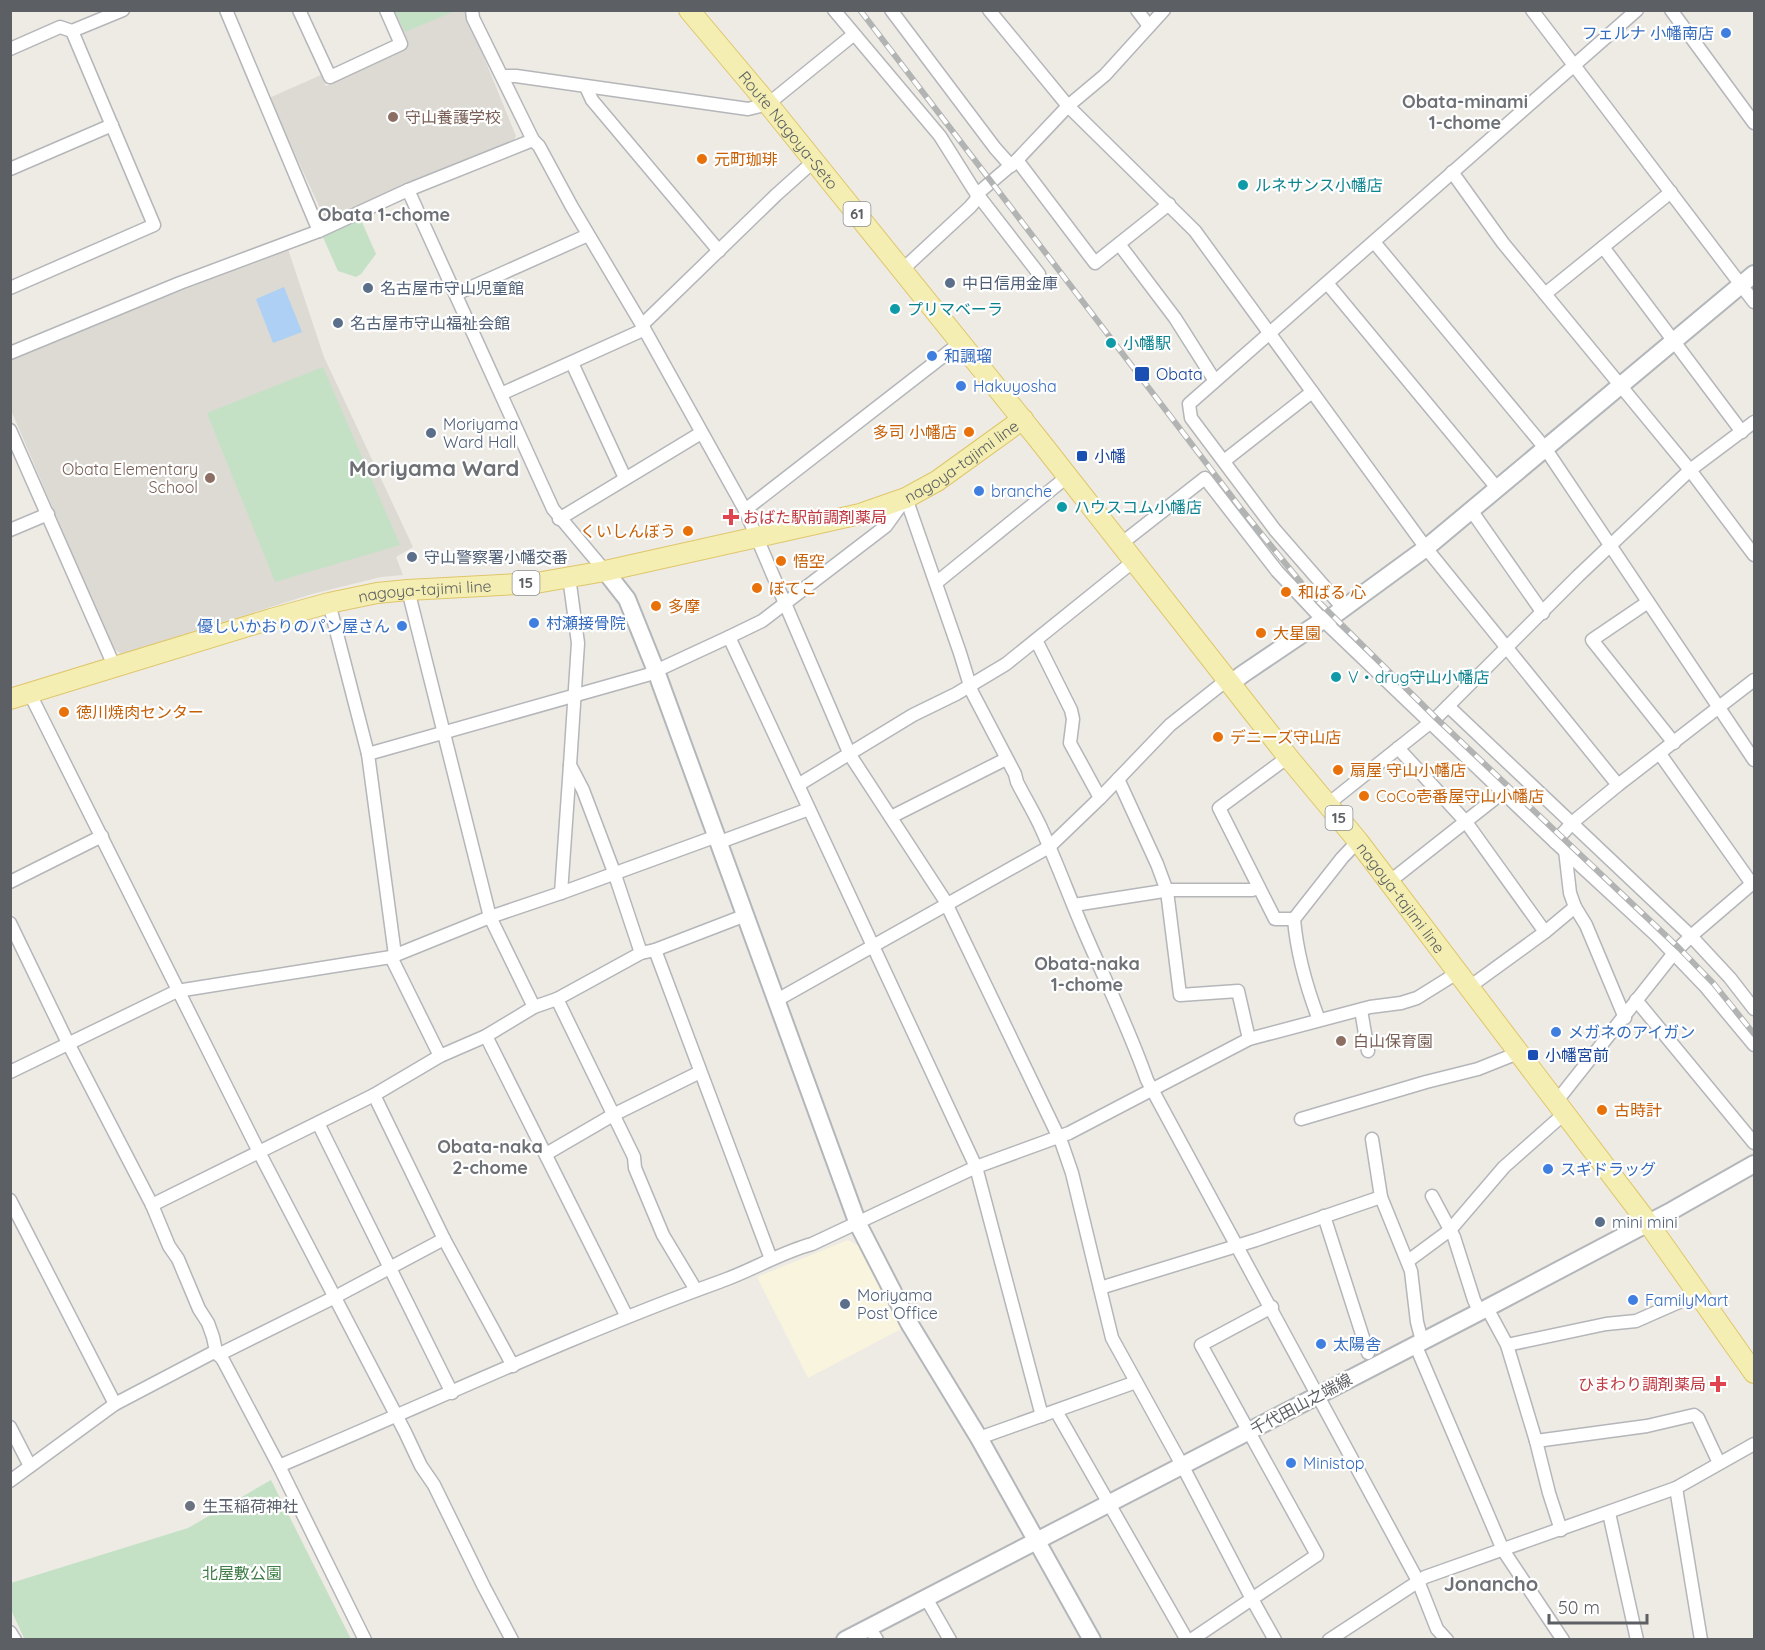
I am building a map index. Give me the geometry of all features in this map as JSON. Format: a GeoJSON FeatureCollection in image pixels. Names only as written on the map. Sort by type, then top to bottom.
{"type":"FeatureCollection","features":[{"type":"Feature","properties":{"kind":"main road","name":"Route Nagoya-Seto"},"geometry":{"type":"LineString","coordinates":[[689,10],[768,104],[960,343],[1025,418]]}},
{"type":"Feature","properties":{"kind":"main road","name":"nagoya-tajimi line"},"geometry":{"type":"LineString","coordinates":[[10,699],[329,603],[377,593],[408,590],[536,583],[605,571],[860,514],[906,498],[938,481],[1025,418],[1288,757],[1358,841],[1648,1223],[1755,1373]]}},
{"type":"Feature","properties":{"kind":"street"},"geometry":{"type":"LineString","coordinates":[[10,49],[60,27],[72,31],[123,10]]}},
{"type":"Feature","properties":{"kind":"street"},"geometry":{"type":"LineString","coordinates":[[226,10],[319,231]]}},
{"type":"Feature","properties":{"kind":"street"},"geometry":{"type":"LineString","coordinates":[[299,10],[330,77],[401,44],[386,10]]}},
{"type":"Feature","properties":{"kind":"street"},"geometry":{"type":"LineString","coordinates":[[472,10],[473,18],[533,140],[539,146],[745,510],[850,755],[947,905],[1058,1138],[1072,1173],[1112,1338],[1275,1640]]}},
{"type":"Feature","properties":{"kind":"street"},"geometry":{"type":"LineString","coordinates":[[834,10],[940,135],[977,194],[1039,274]]}},
{"type":"Feature","properties":{"kind":"street"},"geometry":{"type":"LineString","coordinates":[[891,10],[1095,263],[1168,204]]}},
{"type":"Feature","properties":{"kind":"street"},"geometry":{"type":"LineString","coordinates":[[989,10],[1068,106],[1195,231],[1426,548],[1618,785]]}},
{"type":"Feature","properties":{"kind":"street"},"geometry":{"type":"LineString","coordinates":[[1137,10],[1149,26]]}},
{"type":"Feature","properties":{"kind":"street"},"geometry":{"type":"LineString","coordinates":[[902,270],[970,207],[976,200],[977,194],[1014,163],[1068,106],[1106,75],[1164,10]]}},
{"type":"Feature","properties":{"kind":"street"},"geometry":{"type":"LineString","coordinates":[[1532,10],[1755,302]]}},
{"type":"Feature","properties":{"kind":"street"},"geometry":{"type":"LineString","coordinates":[[1343,608],[1275,530],[1191,418],[1189,404],[1637,10]]}},
{"type":"Feature","properties":{"kind":"street"},"geometry":{"type":"LineString","coordinates":[[1671,10],[1755,123]]}},
{"type":"Feature","properties":{"kind":"street"},"geometry":{"type":"LineString","coordinates":[[10,288],[154,225],[72,31]]}},
{"type":"Feature","properties":{"kind":"street"},"geometry":{"type":"LineString","coordinates":[[502,76],[516,76],[748,109],[768,104],[854,35]]}},
{"type":"Feature","properties":{"kind":"street"},"geometry":{"type":"LineString","coordinates":[[586,87],[592,100],[719,251]]}},
{"type":"Feature","properties":{"kind":"street"},"geometry":{"type":"LineString","coordinates":[[10,170],[112,125]]}},
{"type":"Feature","properties":{"kind":"street"},"geometry":{"type":"LineString","coordinates":[[10,353],[180,283],[319,231],[408,190],[533,140]]}},
{"type":"Feature","properties":{"kind":"street"},"geometry":{"type":"LineString","coordinates":[[501,394],[572,363],[643,328],[776,195],[814,161]]}},
{"type":"Feature","properties":{"kind":"street"},"geometry":{"type":"LineString","coordinates":[[1452,172],[1503,243],[1690,470],[1755,555]]}},
{"type":"Feature","properties":{"kind":"street"},"geometry":{"type":"LineString","coordinates":[[408,190],[542,487],[559,519],[627,599],[656,670],[858,1224],[909,1323],[979,1438],[1092,1640]]}},
{"type":"Feature","properties":{"kind":"street"},"geometry":{"type":"LineString","coordinates":[[1545,294],[1671,192]]}},
{"type":"Feature","properties":{"kind":"street"},"geometry":{"type":"LineString","coordinates":[[456,294],[588,235]]}},
{"type":"Feature","properties":{"kind":"street"},"geometry":{"type":"LineString","coordinates":[[1374,242],[1545,448],[1755,760]]}},
{"type":"Feature","properties":{"kind":"street"},"geometry":{"type":"LineString","coordinates":[[1119,244],[1175,318],[1215,381]]}},
{"type":"Feature","properties":{"kind":"street"},"geometry":{"type":"LineString","coordinates":[[1603,247],[1742,432]]}},
{"type":"Feature","properties":{"kind":"street"},"geometry":{"type":"LineString","coordinates":[[777,1000],[1049,847],[1170,725],[1230,681],[1323,620],[1333,616],[1426,548],[1755,274]]}},
{"type":"Feature","properties":{"kind":"street"},"geometry":{"type":"LineString","coordinates":[[1327,283],[1497,488]]}},
{"type":"Feature","properties":{"kind":"street"},"geometry":{"type":"LineString","coordinates":[[745,510],[960,343]]}},
{"type":"Feature","properties":{"kind":"street"},"geometry":{"type":"LineString","coordinates":[[572,363],[625,478]]}},
{"type":"Feature","properties":{"kind":"street"},"geometry":{"type":"LineString","coordinates":[[1224,461],[1312,392]]}},
{"type":"Feature","properties":{"kind":"street"},"geometry":{"type":"LineString","coordinates":[[1328,804],[1430,723],[1578,576],[1690,470],[1755,422]]}},
{"type":"Feature","properties":{"kind":"street"},"geometry":{"type":"LineString","coordinates":[[10,430],[115,668]]}},
{"type":"Feature","properties":{"kind":"street"},"geometry":{"type":"LineString","coordinates":[[559,519],[701,433]]}},
{"type":"Feature","properties":{"kind":"street"},"geometry":{"type":"LineString","coordinates":[[936,583],[1068,476]]}},
{"type":"Feature","properties":{"kind":"street"},"geometry":{"type":"LineString","coordinates":[[1122,543],[1205,478],[1277,571],[1323,620],[1674,953],[1755,1045]]}},
{"type":"Feature","properties":{"kind":"street"},"geometry":{"type":"LineString","coordinates":[[906,498],[970,686],[1042,829],[1152,1090],[1272,1307],[1418,1581],[1437,1629],[1447,1640]]}},
{"type":"Feature","properties":{"kind":"street"},"geometry":{"type":"LineString","coordinates":[[368,754],[656,670],[729,637],[762,621],[886,526],[906,498]]}},
{"type":"Feature","properties":{"kind":"street"},"geometry":{"type":"LineString","coordinates":[[1471,510],[1543,613]]}},
{"type":"Feature","properties":{"kind":"street"},"geometry":{"type":"LineString","coordinates":[[10,530],[48,514]]}},
{"type":"Feature","properties":{"kind":"street"},"geometry":{"type":"LineString","coordinates":[[798,785],[1006,663],[1135,560]]}},
{"type":"Feature","properties":{"kind":"street"},"geometry":{"type":"LineString","coordinates":[[561,893],[578,643],[569,577]]}},
{"type":"Feature","properties":{"kind":"street"},"geometry":{"type":"LineString","coordinates":[[408,590],[490,917],[534,1007]]}},
{"type":"Feature","properties":{"kind":"street"},"geometry":{"type":"LineString","coordinates":[[1648,602],[1592,640],[1674,743]]}},
{"type":"Feature","properties":{"kind":"street"},"geometry":{"type":"LineString","coordinates":[[329,603],[368,754],[393,956],[441,1056]]}},
{"type":"Feature","properties":{"kind":"street"},"geometry":{"type":"LineString","coordinates":[[729,637],[976,1167],[1042,1416]]}},
{"type":"Feature","properties":{"kind":"street"},"geometry":{"type":"LineString","coordinates":[[1036,639],[1071,710],[1073,719],[1070,743],[1100,798]]}},
{"type":"Feature","properties":{"kind":"street"},"geometry":{"type":"LineString","coordinates":[[1624,1018],[1586,925],[1575,907],[1560,846],[1573,822],[1755,680]]}},
{"type":"Feature","properties":{"kind":"street"},"geometry":{"type":"LineString","coordinates":[[30,694],[259,1152],[421,1466],[434,1485],[512,1640]]}},
{"type":"Feature","properties":{"kind":"street"},"geometry":{"type":"LineString","coordinates":[[1448,706],[1691,936],[1755,1009]]}},
{"type":"Feature","properties":{"kind":"street"},"geometry":{"type":"LineString","coordinates":[[1398,748],[1466,822],[1545,932]]}},
{"type":"Feature","properties":{"kind":"street"},"geometry":{"type":"LineString","coordinates":[[1408,1262],[1450,1230],[1560,1107],[1636,1000],[1674,953],[1753,883],[1660,754]]}},
{"type":"Feature","properties":{"kind":"street"},"geometry":{"type":"LineString","coordinates":[[1288,757],[1219,808],[1275,919],[1294,919]]}},
{"type":"Feature","properties":{"kind":"street"},"geometry":{"type":"LineString","coordinates":[[891,817],[1006,759]]}},
{"type":"Feature","properties":{"kind":"street"},"geometry":{"type":"LineString","coordinates":[[570,765],[583,790],[614,872],[641,953]]}},
{"type":"Feature","properties":{"kind":"street"},"geometry":{"type":"LineString","coordinates":[[1118,779],[1167,891],[1180,995],[1238,991],[1249,1039]]}},
{"type":"Feature","properties":{"kind":"street"},"geometry":{"type":"LineString","coordinates":[[1389,882],[1503,792]]}},
{"type":"Feature","properties":{"kind":"street"},"geometry":{"type":"LineString","coordinates":[[10,1072],[177,991],[393,956],[490,917],[614,872],[809,808]]}},
{"type":"Feature","properties":{"kind":"street"},"geometry":{"type":"LineString","coordinates":[[10,882],[102,836]]}},
{"type":"Feature","properties":{"kind":"street"},"geometry":{"type":"LineString","coordinates":[[1319,1020],[1305,983],[1295,941],[1294,919],[1358,841]]}},
{"type":"Feature","properties":{"kind":"street"},"geometry":{"type":"LineString","coordinates":[[1074,905],[1167,891],[1259,888]]}},
{"type":"Feature","properties":{"kind":"street"},"geometry":{"type":"LineString","coordinates":[[279,1466],[627,1317],[743,1273],[794,1249],[812,1244],[976,1167],[1058,1138],[1249,1039],[1361,1010],[1401,1003],[1463,980],[1545,932],[1575,907]]}},
{"type":"Feature","properties":{"kind":"street"},"geometry":{"type":"LineString","coordinates":[[152,1205],[374,1095],[441,1056],[486,1036],[534,1007],[557,999],[641,953],[655,950],[746,915]]}},
{"type":"Feature","properties":{"kind":"street"},"geometry":{"type":"LineString","coordinates":[[10,923],[68,1043],[152,1205],[199,1310],[208,1323],[217,1353],[223,1360],[279,1466],[365,1640]]}},
{"type":"Feature","properties":{"kind":"street"},"geometry":{"type":"LineString","coordinates":[[655,950],[771,1259]]}},
{"type":"Feature","properties":{"kind":"street"},"geometry":{"type":"LineString","coordinates":[[557,999],[634,1156],[635,1168],[663,1235],[696,1290]]}},
{"type":"Feature","properties":{"kind":"street"},"geometry":{"type":"LineString","coordinates":[[1636,1000],[1755,1143]]}},
{"type":"Feature","properties":{"kind":"street"},"geometry":{"type":"LineString","coordinates":[[1361,1010],[1368,1051]]}},
{"type":"Feature","properties":{"kind":"street"},"geometry":{"type":"LineString","coordinates":[[486,1036],[627,1317]]}},
{"type":"Feature","properties":{"kind":"street"},"geometry":{"type":"LineString","coordinates":[[1301,1119],[1478,1069],[1518,1053]]}},
{"type":"Feature","properties":{"kind":"street"},"geometry":{"type":"LineString","coordinates":[[546,1154],[613,1115],[700,1072]]}},
{"type":"Feature","properties":{"kind":"street"},"geometry":{"type":"LineString","coordinates":[[374,1095],[444,1239],[513,1366]]}},
{"type":"Feature","properties":{"kind":"street"},"geometry":{"type":"LineString","coordinates":[[318,1123],[452,1393]]}},
{"type":"Feature","properties":{"kind":"street"},"geometry":{"type":"LineString","coordinates":[[1372,1139],[1381,1197],[1411,1271],[1418,1342],[1503,1550],[1563,1640]]}},
{"type":"Feature","properties":{"kind":"street","name":"千代田山之端線"},"geometry":{"type":"LineString","coordinates":[[845,1640],[873,1633],[926,1598],[1318,1396],[1648,1223],[1755,1164]]}},
{"type":"Feature","properties":{"kind":"street"},"geometry":{"type":"LineString","coordinates":[[1432,1196],[1450,1230],[1474,1300],[1483,1309],[1507,1345],[1561,1530]]}},
{"type":"Feature","properties":{"kind":"street"},"geometry":{"type":"LineString","coordinates":[[1100,1288],[1381,1197]]}},
{"type":"Feature","properties":{"kind":"street"},"geometry":{"type":"LineString","coordinates":[[10,1200],[115,1404]]}},
{"type":"Feature","properties":{"kind":"street"},"geometry":{"type":"LineString","coordinates":[[1324,1216],[1368,1353]]}},
{"type":"Feature","properties":{"kind":"street"},"geometry":{"type":"LineString","coordinates":[[10,1481],[115,1404],[335,1297],[444,1239]]}},
{"type":"Feature","properties":{"kind":"street"},"geometry":{"type":"LineString","coordinates":[[1507,1345],[1606,1324],[1636,1321],[1697,1292]]}},
{"type":"Feature","properties":{"kind":"street"},"geometry":{"type":"LineString","coordinates":[[1056,1411],[1189,1640],[1317,1555],[1201,1345],[1272,1307]]}},
{"type":"Feature","properties":{"kind":"street"},"geometry":{"type":"LineString","coordinates":[[979,1438],[1136,1382]]}},
{"type":"Feature","properties":{"kind":"street"},"geometry":{"type":"LineString","coordinates":[[1536,1441],[1647,1426],[1695,1415],[1719,1463]]}},
{"type":"Feature","properties":{"kind":"street"},"geometry":{"type":"LineString","coordinates":[[10,1427],[30,1466]]}},
{"type":"Feature","properties":{"kind":"street"},"geometry":{"type":"LineString","coordinates":[[1329,1640],[1418,1581],[1677,1488],[1755,1444]]}},
{"type":"Feature","properties":{"kind":"street"},"geometry":{"type":"LineString","coordinates":[[1677,1488],[1701,1640]]}},
{"type":"Feature","properties":{"kind":"street"},"geometry":{"type":"LineString","coordinates":[[1610,1513],[1637,1640]]}},
{"type":"Feature","properties":{"kind":"street"},"geometry":{"type":"LineString","coordinates":[[926,1598],[950,1640]]}},
{"type":"Feature","properties":{"kind":"street"},"geometry":{"type":"LineString","coordinates":[[10,1632],[15,1640]]}},
{"type":"Feature","properties":{"kind":"shaded area","name":"守山養護学校"},"geometry":{"type":"Polygon","coordinates":[[[391,11],[465,11],[516,136],[513,143],[326,221],[269,98],[321,75],[326,86],[408,48],[391,11]]]}},
{"type":"Feature","properties":{"kind":"shaded area","name":"Obata Elementary School"},"geometry":{"type":"Polygon","coordinates":[[[288,249],[324,357],[413,547],[396,557],[403,575],[381,577],[312,594],[121,654],[112,647],[11,410],[10,358],[288,249]]]}},
{"type":"Feature","properties":{"kind":"shaded area"},"geometry":{"type":"Polygon","coordinates":[[[848,1240],[859,1246],[903,1328],[808,1378],[757,1277],[848,1240]]]}},
{"type":"Feature","properties":{"kind":"green space"},"geometry":{"type":"Polygon","coordinates":[[[395,11],[455,11],[405,32],[395,11]]]}},
{"type":"Feature","properties":{"kind":"green space"},"geometry":{"type":"Polygon","coordinates":[[[361,220],[376,254],[361,274],[356,277],[338,271],[322,235],[361,220]]]}},
{"type":"Feature","properties":{"kind":"green space"},"geometry":{"type":"Polygon","coordinates":[[[323,367],[400,545],[275,582],[207,413],[323,367]]]}},
{"type":"Feature","properties":{"kind":"green space","name":"北屋敷公園"},"geometry":{"type":"Polygon","coordinates":[[[271,1480],[351,1639],[24,1638],[11,1610],[11,1583],[188,1528],[271,1480]]]}},
{"type":"Feature","properties":{"kind":"water"},"geometry":{"type":"Polygon","coordinates":[[[284,287],[302,332],[273,343],[256,299],[284,287]]]}},
{"type":"Feature","properties":{"kind":"railway"},"geometry":{"type":"LineString","coordinates":[[860,10],[1242,510],[1307,590],[1436,718],[1679,948],[1714,984],[1754,1034]]}},
{"type":"Feature","properties":{"kind":"place","name":"フェルナ 小幡南店"},"geometry":{"type":"Point","coordinates":[1726,33]}},
{"type":"Feature","properties":{"kind":"place","name":"守山養護学校"},"geometry":{"type":"Point","coordinates":[393,117]}},
{"type":"Feature","properties":{"kind":"place","name":"元町珈琲"},"geometry":{"type":"Point","coordinates":[702,159]}},
{"type":"Feature","properties":{"kind":"place","name":"ルネサンス小幡店"},"geometry":{"type":"Point","coordinates":[1243,185]}},
{"type":"Feature","properties":{"kind":"place","name":"中日信用金庫"},"geometry":{"type":"Point","coordinates":[950,283]}},
{"type":"Feature","properties":{"kind":"place","name":"名古屋市守山児童館"},"geometry":{"type":"Point","coordinates":[368,288]}},
{"type":"Feature","properties":{"kind":"place","name":"プリマベーラ"},"geometry":{"type":"Point","coordinates":[895,309]}},
{"type":"Feature","properties":{"kind":"place","name":"名古屋市守山福祉会館"},"geometry":{"type":"Point","coordinates":[338,323]}},
{"type":"Feature","properties":{"kind":"place","name":"小幡駅"},"geometry":{"type":"Point","coordinates":[1111,343]}},
{"type":"Feature","properties":{"kind":"place","name":"和諷瑠"},"geometry":{"type":"Point","coordinates":[932,356]}},
{"type":"Feature","properties":{"kind":"place","name":"Obata"},"geometry":{"type":"Point","coordinates":[1142,374]}},
{"type":"Feature","properties":{"kind":"place","name":"Hakuyosha"},"geometry":{"type":"Point","coordinates":[961,386]}},
{"type":"Feature","properties":{"kind":"place","name":"多司 小幡店"},"geometry":{"type":"Point","coordinates":[969,432]}},
{"type":"Feature","properties":{"kind":"place","name":"Moriyama Ward Hall"},"geometry":{"type":"Point","coordinates":[431,433]}},
{"type":"Feature","properties":{"kind":"place","name":"小幡"},"geometry":{"type":"Point","coordinates":[1082,456]}},
{"type":"Feature","properties":{"kind":"place","name":"Obata Elementary School"},"geometry":{"type":"Point","coordinates":[210,478]}},
{"type":"Feature","properties":{"kind":"place","name":"branche"},"geometry":{"type":"Point","coordinates":[979,491]}},
{"type":"Feature","properties":{"kind":"place","name":"ハウスコム小幡店"},"geometry":{"type":"Point","coordinates":[1062,507]}},
{"type":"Feature","properties":{"kind":"place","name":"おばた駅前調剤薬局"},"geometry":{"type":"Point","coordinates":[731,517]}},
{"type":"Feature","properties":{"kind":"place","name":"くいしんぼう"},"geometry":{"type":"Point","coordinates":[688,531]}},
{"type":"Feature","properties":{"kind":"place","name":"守山警察署小幡交番"},"geometry":{"type":"Point","coordinates":[412,557]}},
{"type":"Feature","properties":{"kind":"place","name":"悟空"},"geometry":{"type":"Point","coordinates":[781,561]}},
{"type":"Feature","properties":{"kind":"place","name":"ぼてこ"},"geometry":{"type":"Point","coordinates":[757,588]}},
{"type":"Feature","properties":{"kind":"place","name":"和ばる 心"},"geometry":{"type":"Point","coordinates":[1286,592]}},
{"type":"Feature","properties":{"kind":"place","name":"多摩"},"geometry":{"type":"Point","coordinates":[656,606]}},
{"type":"Feature","properties":{"kind":"place","name":"村瀬接骨院"},"geometry":{"type":"Point","coordinates":[534,623]}},
{"type":"Feature","properties":{"kind":"place","name":"優しいかおりのパン屋さん"},"geometry":{"type":"Point","coordinates":[402,626]}},
{"type":"Feature","properties":{"kind":"place","name":"大星園"},"geometry":{"type":"Point","coordinates":[1261,633]}},
{"type":"Feature","properties":{"kind":"place","name":"V・drug守山小幡店"},"geometry":{"type":"Point","coordinates":[1336,677]}},
{"type":"Feature","properties":{"kind":"place","name":"徳川焼肉センター"},"geometry":{"type":"Point","coordinates":[64,712]}},
{"type":"Feature","properties":{"kind":"place","name":"デニーズ守山店"},"geometry":{"type":"Point","coordinates":[1218,737]}},
{"type":"Feature","properties":{"kind":"place","name":"扇屋 守山小幡店"},"geometry":{"type":"Point","coordinates":[1338,770]}},
{"type":"Feature","properties":{"kind":"place","name":"CoCo壱番屋守山小幡店"},"geometry":{"type":"Point","coordinates":[1364,796]}},
{"type":"Feature","properties":{"kind":"place","name":"メガネのアイガン"},"geometry":{"type":"Point","coordinates":[1556,1032]}},
{"type":"Feature","properties":{"kind":"place","name":"白山保育園"},"geometry":{"type":"Point","coordinates":[1341,1041]}},
{"type":"Feature","properties":{"kind":"place","name":"小幡宮前"},"geometry":{"type":"Point","coordinates":[1533,1055]}},
{"type":"Feature","properties":{"kind":"place","name":"古時計"},"geometry":{"type":"Point","coordinates":[1602,1110]}},
{"type":"Feature","properties":{"kind":"place","name":"スギドラッグ"},"geometry":{"type":"Point","coordinates":[1548,1169]}},
{"type":"Feature","properties":{"kind":"place","name":"mini mini"},"geometry":{"type":"Point","coordinates":[1600,1222]}},
{"type":"Feature","properties":{"kind":"place","name":"FamilyMart"},"geometry":{"type":"Point","coordinates":[1633,1300]}},
{"type":"Feature","properties":{"kind":"place","name":"Moriyama Post Office"},"geometry":{"type":"Point","coordinates":[845,1304]}},
{"type":"Feature","properties":{"kind":"place","name":"太陽舎"},"geometry":{"type":"Point","coordinates":[1321,1344]}},
{"type":"Feature","properties":{"kind":"place","name":"ひまわり調剤薬局"},"geometry":{"type":"Point","coordinates":[1718,1384]}},
{"type":"Feature","properties":{"kind":"place","name":"Ministop"},"geometry":{"type":"Point","coordinates":[1291,1463]}},
{"type":"Feature","properties":{"kind":"place","name":"生玉稲荷神社"},"geometry":{"type":"Point","coordinates":[190,1506]}},
{"type":"Feature","properties":{"kind":"district","name":"Obata-minami 1-chome"},"geometry":{"type":"Point","coordinates":[1465,112]}},
{"type":"Feature","properties":{"kind":"district","name":"Obata 1-chome"},"geometry":{"type":"Point","coordinates":[384,215]}},
{"type":"Feature","properties":{"kind":"district","name":"Moriyama Ward"},"geometry":{"type":"Point","coordinates":[434,468]}},
{"type":"Feature","properties":{"kind":"district","name":"Obata-naka 1-chome"},"geometry":{"type":"Point","coordinates":[1087,974]}},
{"type":"Feature","properties":{"kind":"district","name":"Obata-naka 2-chome"},"geometry":{"type":"Point","coordinates":[490,1157]}},
{"type":"Feature","properties":{"kind":"district","name":"Jonancho"},"geometry":{"type":"Point","coordinates":[1491,1584]}}]}
